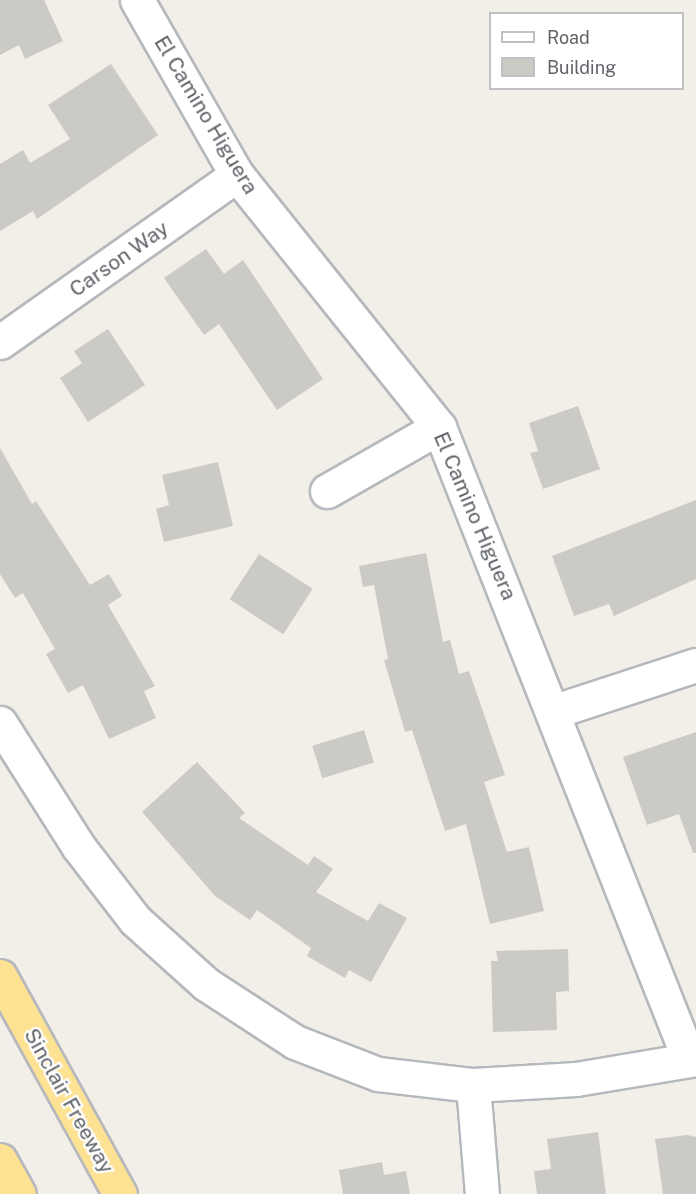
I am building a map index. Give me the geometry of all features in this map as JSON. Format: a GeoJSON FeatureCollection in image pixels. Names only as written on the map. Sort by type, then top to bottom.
{"type":"FeatureCollection","features":[{"type":"Feature","properties":{"kind":"highway","name":"Sinclair Freeway"},"geometry":{"type":"LineString","coordinates":[[0,976],[120,1194]]}},
{"type":"Feature","properties":{"kind":"highway"},"geometry":{"type":"LineString","coordinates":[[0,1160],[19,1194]]}},
{"type":"Feature","properties":{"kind":"highway"},"geometry":{"type":"LineString","coordinates":[[103,1161],[124,1194]]}},
{"type":"Feature","properties":{"kind":"street","name":"El Camino Higuera"},"geometry":{"type":"LineString","coordinates":[[137,0],[237,175],[439,427],[693,1059]]}},
{"type":"Feature","properties":{"kind":"street","name":"Carson Way"},"geometry":{"type":"LineString","coordinates":[[0,342],[237,175]]}},
{"type":"Feature","properties":{"kind":"street"},"geometry":{"type":"LineString","coordinates":[[327,491],[439,427]]}},
{"type":"Feature","properties":{"kind":"street"},"geometry":{"type":"LineString","coordinates":[[555,711],[696,665]]}},
{"type":"Feature","properties":{"kind":"street"},"geometry":{"type":"LineString","coordinates":[[0,723],[78,846],[135,920],[206,984],[295,1042],[378,1074],[473,1085],[576,1079],[693,1059]]}},
{"type":"Feature","properties":{"kind":"street"},"geometry":{"type":"LineString","coordinates":[[473,1085],[482,1194]]}},
{"type":"Feature","properties":{"kind":"building"},"geometry":{"type":"Polygon","coordinates":[[[0,0],[44,0],[63,41],[25,59],[19,45],[0,55],[0,0]]]}},
{"type":"Feature","properties":{"kind":"building"},"geometry":{"type":"Polygon","coordinates":[[[111,64],[158,135],[37,219],[33,211],[0,231],[0,164],[23,150],[30,163],[70,139],[48,105],[111,64]]]}},
{"type":"Feature","properties":{"kind":"building"},"geometry":{"type":"Polygon","coordinates":[[[206,249],[224,274],[243,260],[323,379],[277,410],[219,324],[204,335],[164,278],[206,249]]]}},
{"type":"Feature","properties":{"kind":"building"},"geometry":{"type":"Polygon","coordinates":[[[108,329],[145,385],[88,422],[60,378],[82,363],[74,351],[108,329]]]}},
{"type":"Feature","properties":{"kind":"building"},"geometry":{"type":"Polygon","coordinates":[[[578,406],[600,469],[543,489],[530,453],[538,451],[529,423],[578,406]]]}},
{"type":"Feature","properties":{"kind":"building"},"geometry":{"type":"Polygon","coordinates":[[[0,448],[32,504],[36,501],[90,585],[109,574],[122,596],[108,605],[155,686],[144,691],[156,718],[109,739],[83,685],[68,693],[46,654],[55,649],[23,593],[15,598],[0,574],[0,448]]]}},
{"type":"Feature","properties":{"kind":"building"},"geometry":{"type":"Polygon","coordinates":[[[218,462],[233,526],[164,542],[156,509],[169,505],[162,475],[218,462]]]}},
{"type":"Feature","properties":{"kind":"building"},"geometry":{"type":"Polygon","coordinates":[[[696,500],[696,579],[614,616],[609,604],[574,616],[552,556],[696,500]]]}},
{"type":"Feature","properties":{"kind":"building"},"geometry":{"type":"Polygon","coordinates":[[[426,553],[443,642],[450,640],[459,674],[469,671],[505,775],[484,782],[507,852],[529,847],[544,911],[490,924],[466,824],[445,831],[412,730],[405,732],[384,660],[388,659],[374,585],[363,587],[359,566],[426,553]]]}},
{"type":"Feature","properties":{"kind":"building"},"geometry":{"type":"Polygon","coordinates":[[[259,554],[313,589],[283,634],[230,599],[259,554]]]}},
{"type":"Feature","properties":{"kind":"building"},"geometry":{"type":"Polygon","coordinates":[[[364,730],[374,763],[322,778],[312,746],[364,730]]]}},
{"type":"Feature","properties":{"kind":"building"},"geometry":{"type":"Polygon","coordinates":[[[696,732],[696,853],[693,853],[679,814],[647,825],[623,757],[696,732]]]}},
{"type":"Feature","properties":{"kind":"building"},"geometry":{"type":"Polygon","coordinates":[[[197,762],[245,813],[239,818],[308,865],[314,856],[333,869],[316,892],[368,921],[379,903],[407,918],[371,982],[349,970],[345,978],[307,956],[311,948],[257,910],[250,920],[215,896],[142,812],[197,762]]]}},
{"type":"Feature","properties":{"kind":"building"},"geometry":{"type":"Polygon","coordinates":[[[568,949],[569,991],[556,992],[557,1030],[493,1032],[491,961],[498,961],[496,951],[568,949]]]}},
{"type":"Feature","properties":{"kind":"building"},"geometry":{"type":"Polygon","coordinates":[[[598,1132],[606,1194],[537,1194],[534,1171],[551,1169],[547,1139],[598,1132]]]}},
{"type":"Feature","properties":{"kind":"building"},"geometry":{"type":"Polygon","coordinates":[[[687,1135],[696,1137],[696,1194],[663,1194],[655,1139],[687,1135]]]}},
{"type":"Feature","properties":{"kind":"building"},"geometry":{"type":"Polygon","coordinates":[[[382,1162],[384,1175],[406,1171],[410,1194],[343,1194],[339,1170],[382,1162]]]}}]}
